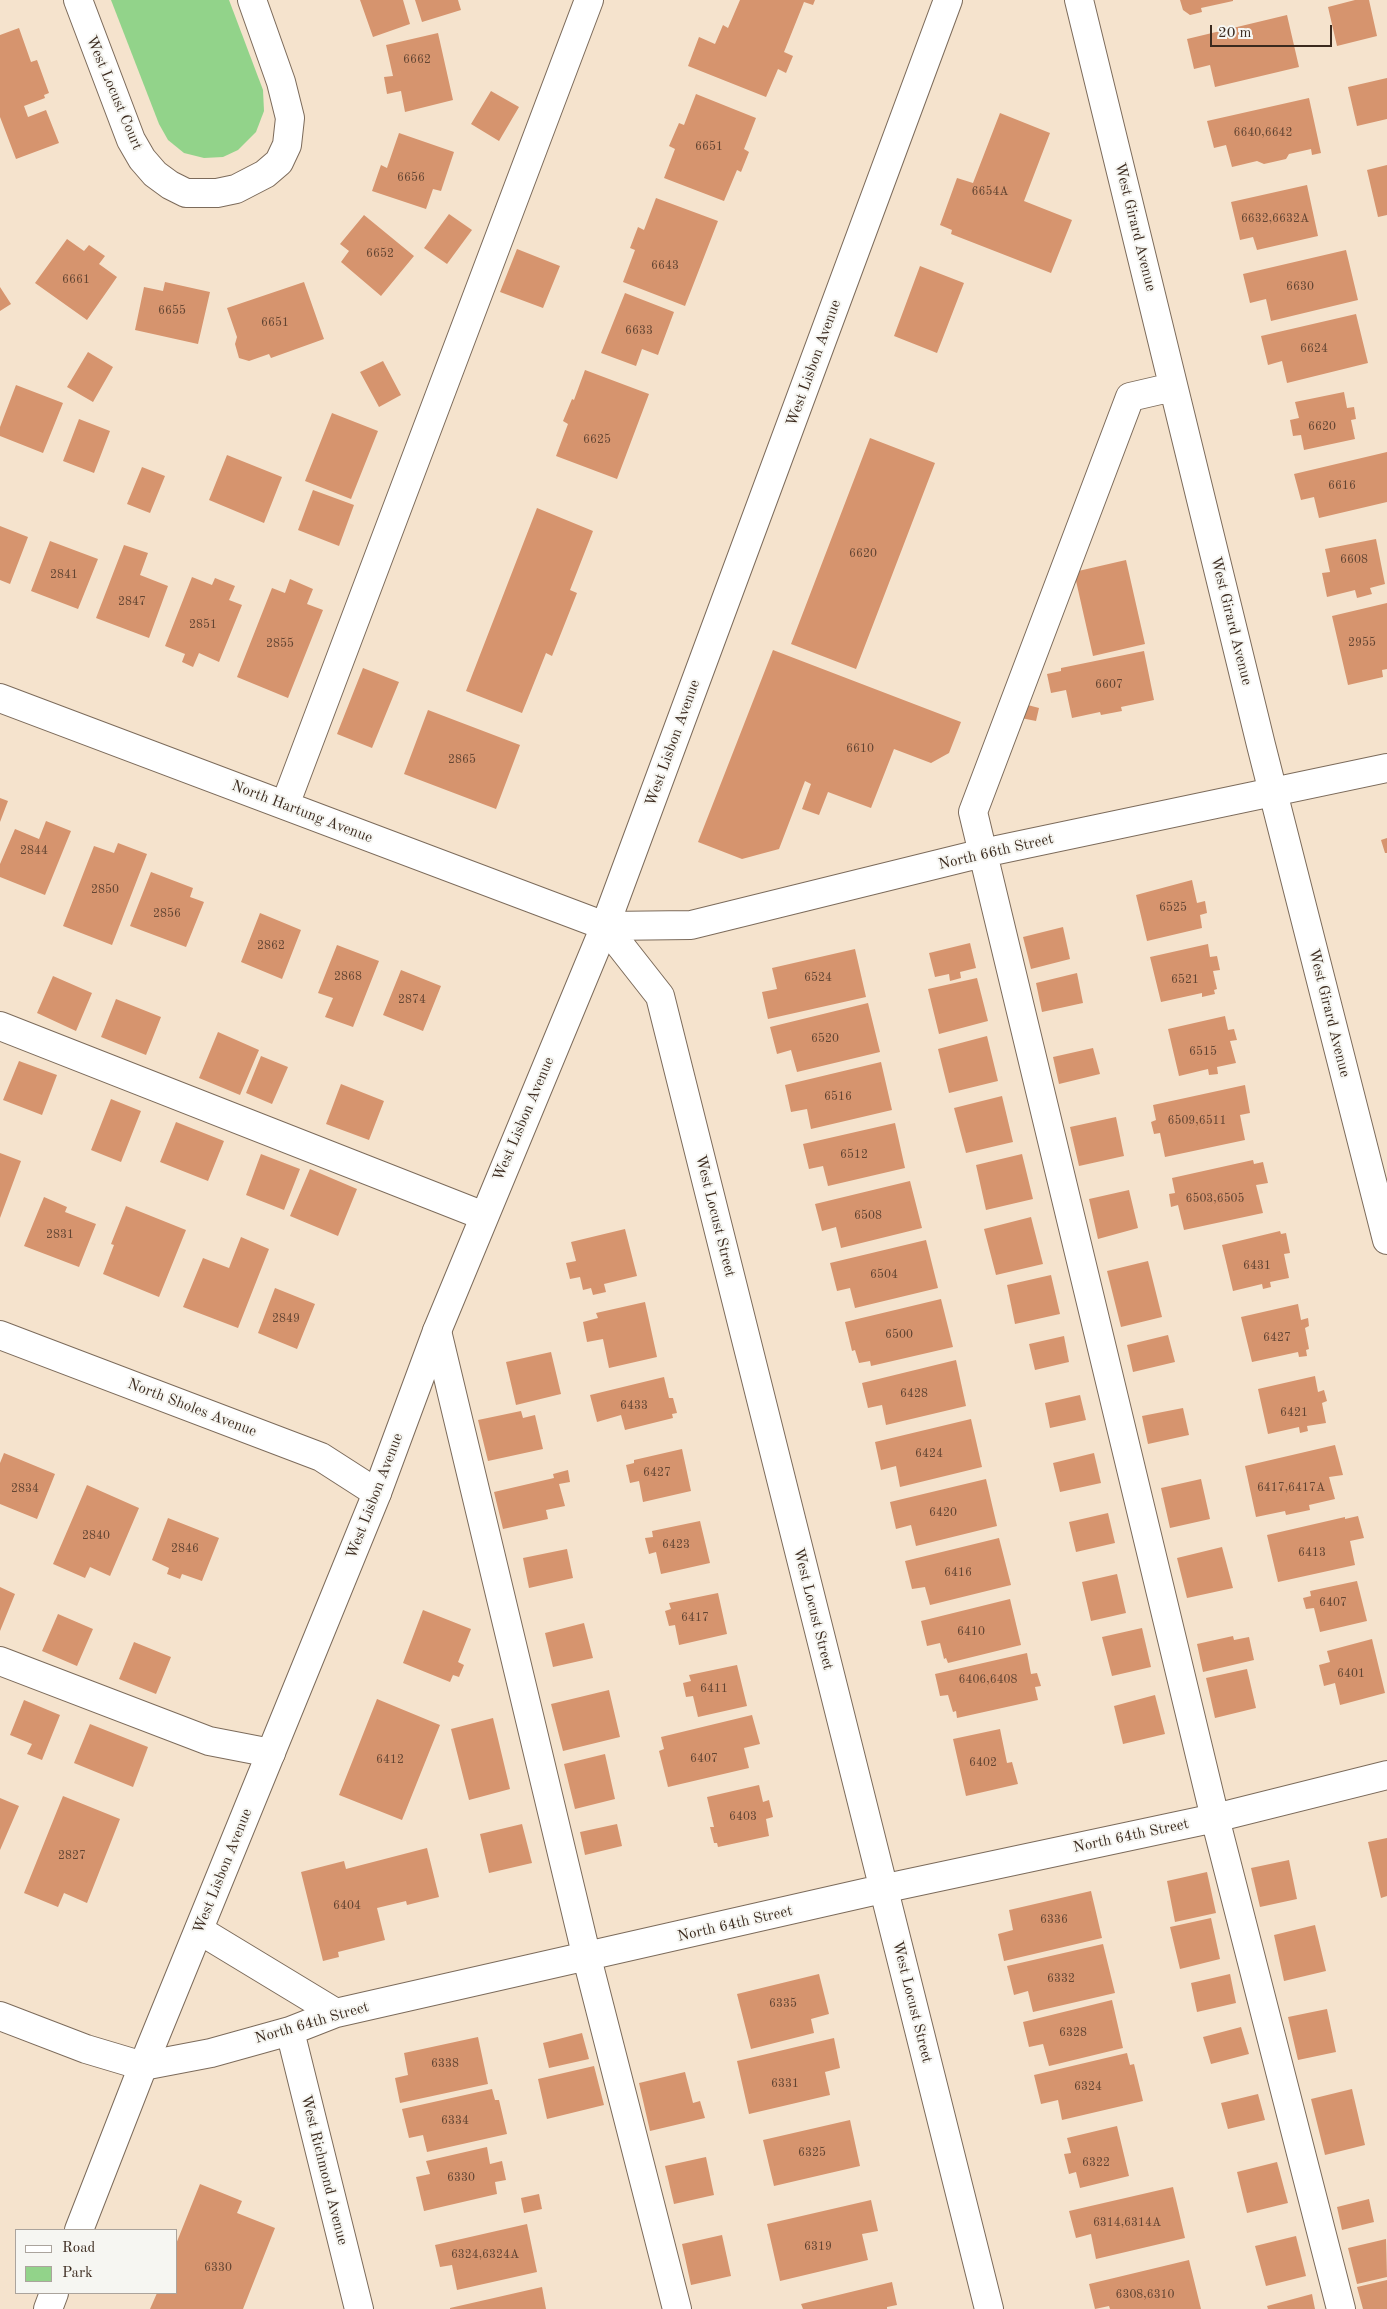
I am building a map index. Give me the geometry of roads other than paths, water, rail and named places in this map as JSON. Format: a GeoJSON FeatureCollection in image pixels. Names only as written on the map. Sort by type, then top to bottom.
{"type":"FeatureCollection","features":[{"type":"Feature","properties":{"kind":"street","name":"West Locust Court"},"geometry":{"type":"LineString","coordinates":[[78,0],[131,140],[155,174],[170,186],[186,193],[216,193],[236,189],[265,174],[279,162],[287,144],[290,118],[281,82],[252,0]]}},
{"type":"Feature","properties":{"kind":"street"},"geometry":{"type":"LineString","coordinates":[[285,805],[589,0]]}},
{"type":"Feature","properties":{"kind":"street","name":"West Lisbon Avenue"},"geometry":{"type":"LineString","coordinates":[[79,2229],[377,1493],[437,1331],[604,926],[948,0]]}},
{"type":"Feature","properties":{"kind":"street","name":"West Girard Avenue"},"geometry":{"type":"LineString","coordinates":[[1079,0],[1273,794],[1387,1240]]}},
{"type":"Feature","properties":{"kind":"street"},"geometry":{"type":"LineString","coordinates":[[1173,387],[1130,397],[974,812],[1214,1818],[1341,2309]]}},
{"type":"Feature","properties":{"kind":"street","name":"North Hartung Avenue"},"geometry":{"type":"LineString","coordinates":[[0,698],[604,926]]}},
{"type":"Feature","properties":{"kind":"street","name":"North 66th Street"},"geometry":{"type":"LineString","coordinates":[[604,926],[691,925],[983,853],[1273,794],[1387,768]]}},
{"type":"Feature","properties":{"kind":"street","name":"West Locust Street"},"geometry":{"type":"LineString","coordinates":[[604,926],[660,996],[882,1890],[989,2309]]}},
{"type":"Feature","properties":{"kind":"street"},"geometry":{"type":"LineString","coordinates":[[0,1026],[484,1216]]}},
{"type":"Feature","properties":{"kind":"street"},"geometry":{"type":"LineString","coordinates":[[437,1331],[587,1958],[677,2309]]}},
{"type":"Feature","properties":{"kind":"street","name":"North Sholes Avenue"},"geometry":{"type":"LineString","coordinates":[[0,1335],[321,1457],[377,1493]]}},
{"type":"Feature","properties":{"kind":"street"},"geometry":{"type":"LineString","coordinates":[[0,1661],[208,1741],[271,1753]]}},
{"type":"Feature","properties":{"kind":"street","name":"North 64th Street"},"geometry":{"type":"LineString","coordinates":[[0,2016],[86,2049],[144,2066],[212,2053],[290,2031],[336,2014],[882,1890],[1214,1818],[1387,1775]]}},
{"type":"Feature","properties":{"kind":"street"},"geometry":{"type":"LineString","coordinates":[[199,1930],[336,2014]]}},
{"type":"Feature","properties":{"kind":"street","name":"West Richmond Avenue"},"geometry":{"type":"LineString","coordinates":[[290,2031],[359,2309]]}},
{"type":"Feature","properties":{"kind":"street"},"geometry":{"type":"LineString","coordinates":[[48,2309],[54,2294]]}}]}
